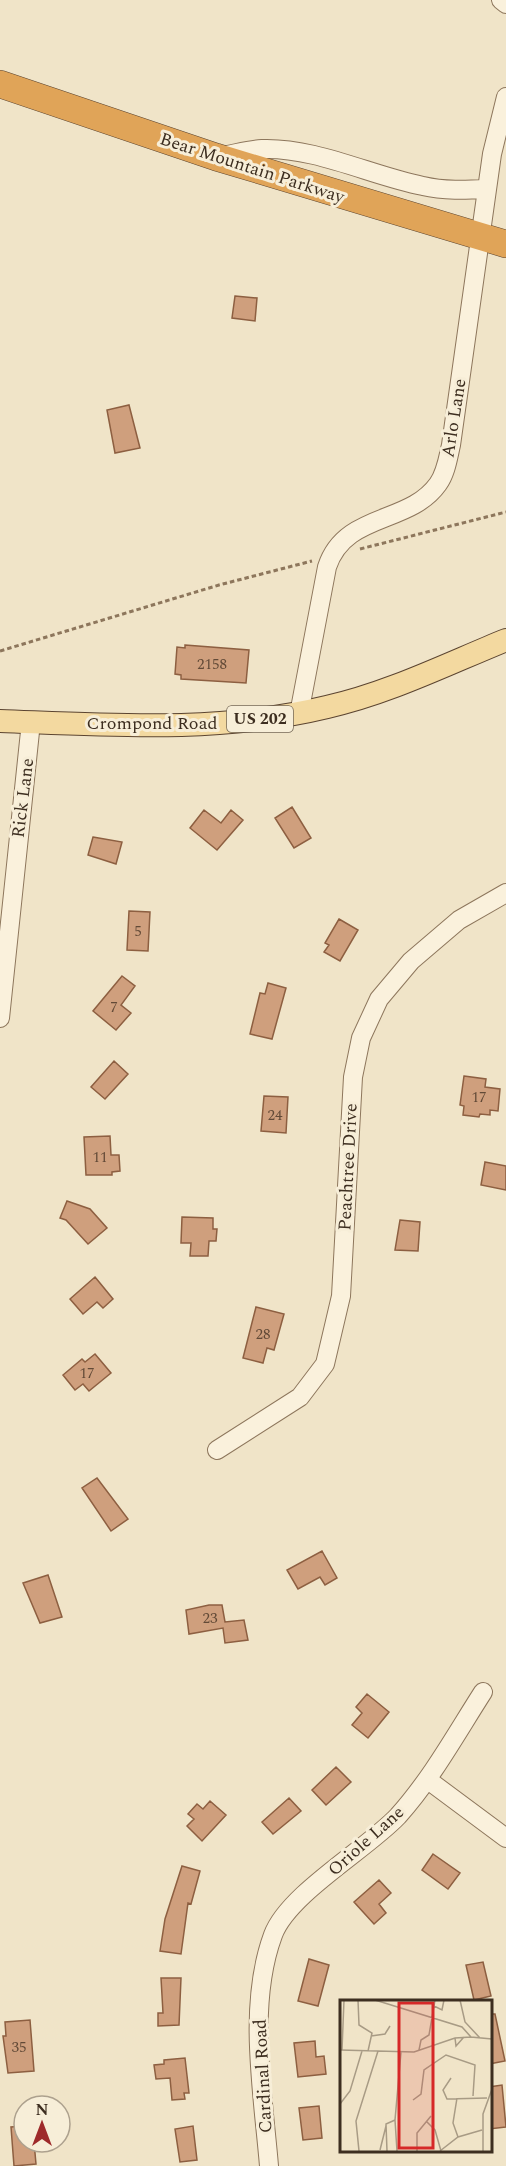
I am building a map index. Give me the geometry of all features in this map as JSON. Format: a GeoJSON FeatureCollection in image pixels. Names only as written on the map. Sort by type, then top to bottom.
{"type":"FeatureCollection","features":[{"type":"Feature","properties":{"kind":"highway","name":"Bear Mountain Parkway"},"geometry":{"type":"LineString","coordinates":[[0,84],[216,158],[493,241]]}},
{"type":"Feature","properties":{"kind":"main road","name":"Crompond Road"},"geometry":{"type":"LineString","coordinates":[[0,721],[200,724],[299,714],[392,688],[506,640]]}},
{"type":"Feature","properties":{"kind":"street"},"geometry":{"type":"LineString","coordinates":[[501,0],[506,4]]}},
{"type":"Feature","properties":{"kind":"street","name":"Arlo Lane"},"geometry":{"type":"LineString","coordinates":[[299,714],[330,557],[344,537],[424,497],[439,482],[444,471],[493,241],[488,189],[506,97]]}},
{"type":"Feature","properties":{"kind":"street"},"geometry":{"type":"LineString","coordinates":[[216,158],[250,150],[278,150],[335,161],[422,186],[449,190],[488,189]]}},
{"type":"Feature","properties":{"kind":"street","name":"Rick Lane"},"geometry":{"type":"LineString","coordinates":[[0,1018],[31,722]]}},
{"type":"Feature","properties":{"kind":"street","name":"Peachtree Drive"},"geometry":{"type":"LineString","coordinates":[[217,1450],[300,1397],[326,1364],[341,1296],[353,1077],[361,1038],[379,999],[411,961],[451,927],[506,892]]}},
{"type":"Feature","properties":{"kind":"street"},"geometry":{"type":"LineString","coordinates":[[483,1692],[428,1779],[506,1838]]}},
{"type":"Feature","properties":{"kind":"street","name":"Oriole Lane"},"geometry":{"type":"LineString","coordinates":[[261,1985],[273,1934],[288,1911],[396,1818],[428,1779]]}},
{"type":"Feature","properties":{"kind":"street","name":"Cardinal Road"},"geometry":{"type":"LineString","coordinates":[[261,1985],[262,2085],[269,2166]]}},
{"type":"Feature","properties":{"kind":"path"},"geometry":{"type":"LineString","coordinates":[[0,651],[219,585],[506,512]]}},
{"type":"Feature","properties":{"kind":"building"},"geometry":{"type":"Polygon","coordinates":[[[235,296],[257,298],[255,321],[232,318],[235,296]]]}},
{"type":"Feature","properties":{"kind":"building"},"geometry":{"type":"Polygon","coordinates":[[[129,405],[140,448],[115,453],[107,410],[129,405]]]}},
{"type":"Feature","properties":{"kind":"building"},"geometry":{"type":"Polygon","coordinates":[[[185,645],[249,650],[246,683],[181,679],[181,675],[175,674],[177,647],[185,648],[185,645]]]}},
{"type":"Feature","properties":{"kind":"building"},"geometry":{"type":"Polygon","coordinates":[[[292,807],[311,838],[294,848],[275,818],[292,807]]]}},
{"type":"Feature","properties":{"kind":"building"},"geometry":{"type":"Polygon","coordinates":[[[204,810],[221,823],[231,810],[243,820],[217,850],[190,828],[204,810]]]}},
{"type":"Feature","properties":{"kind":"building"},"geometry":{"type":"Polygon","coordinates":[[[93,837],[122,842],[116,864],[88,855],[93,837]]]}},
{"type":"Feature","properties":{"kind":"building"},"geometry":{"type":"Polygon","coordinates":[[[129,911],[150,912],[148,951],[127,950],[129,911]]]}},
{"type":"Feature","properties":{"kind":"building"},"geometry":{"type":"Polygon","coordinates":[[[339,919],[358,930],[340,961],[324,952],[329,945],[325,943],[339,919]]]}},
{"type":"Feature","properties":{"kind":"building"},"geometry":{"type":"Polygon","coordinates":[[[122,976],[135,986],[121,1005],[131,1013],[116,1030],[93,1011],[122,976]]]}},
{"type":"Feature","properties":{"kind":"building"},"geometry":{"type":"Polygon","coordinates":[[[268,983],[286,988],[272,1039],[250,1034],[260,993],[265,994],[268,983]]]}},
{"type":"Feature","properties":{"kind":"building"},"geometry":{"type":"Polygon","coordinates":[[[114,1061],[128,1074],[105,1099],[91,1087],[114,1061]]]}},
{"type":"Feature","properties":{"kind":"building"},"geometry":{"type":"Polygon","coordinates":[[[464,1076],[486,1079],[485,1087],[500,1089],[498,1111],[490,1110],[490,1115],[480,1114],[479,1117],[463,1115],[464,1106],[460,1105],[464,1076]]]}},
{"type":"Feature","properties":{"kind":"building"},"geometry":{"type":"Polygon","coordinates":[[[264,1096],[288,1097],[286,1133],[261,1131],[264,1096]]]}},
{"type":"Feature","properties":{"kind":"building"},"geometry":{"type":"Polygon","coordinates":[[[110,1136],[111,1155],[119,1155],[120,1171],[112,1172],[112,1175],[86,1175],[84,1137],[110,1136]]]}},
{"type":"Feature","properties":{"kind":"building"},"geometry":{"type":"Polygon","coordinates":[[[485,1162],[506,1166],[506,1190],[481,1185],[485,1162]]]}},
{"type":"Feature","properties":{"kind":"building"},"geometry":{"type":"Polygon","coordinates":[[[67,1201],[90,1209],[107,1228],[88,1244],[66,1220],[60,1218],[67,1201]]]}},
{"type":"Feature","properties":{"kind":"building"},"geometry":{"type":"Polygon","coordinates":[[[182,1217],[213,1218],[213,1229],[217,1229],[216,1241],[209,1241],[208,1256],[190,1256],[191,1243],[181,1243],[182,1217]]]}},
{"type":"Feature","properties":{"kind":"building"},"geometry":{"type":"Polygon","coordinates":[[[400,1220],[420,1222],[418,1251],[395,1250],[400,1220]]]}},
{"type":"Feature","properties":{"kind":"building"},"geometry":{"type":"Polygon","coordinates":[[[95,1277],[113,1299],[103,1308],[97,1302],[83,1314],[70,1299],[95,1277]]]}},
{"type":"Feature","properties":{"kind":"building"},"geometry":{"type":"Polygon","coordinates":[[[256,1307],[284,1314],[274,1350],[267,1348],[263,1363],[243,1358],[256,1307]]]}},
{"type":"Feature","properties":{"kind":"building"},"geometry":{"type":"Polygon","coordinates":[[[95,1354],[111,1373],[89,1391],[83,1384],[75,1390],[63,1375],[82,1359],[85,1362],[95,1354]]]}},
{"type":"Feature","properties":{"kind":"building"},"geometry":{"type":"Polygon","coordinates":[[[97,1478],[128,1519],[111,1531],[82,1488],[97,1478]]]}},
{"type":"Feature","properties":{"kind":"building"},"geometry":{"type":"Polygon","coordinates":[[[322,1551],[337,1578],[325,1585],[320,1577],[298,1589],[287,1570],[322,1551]]]}},
{"type":"Feature","properties":{"kind":"building"},"geometry":{"type":"Polygon","coordinates":[[[48,1575],[62,1617],[40,1623],[23,1583],[48,1575]]]}},
{"type":"Feature","properties":{"kind":"building"},"geometry":{"type":"Polygon","coordinates":[[[222,1605],[225,1622],[244,1620],[248,1640],[225,1643],[223,1628],[189,1634],[186,1610],[222,1605]]]}},
{"type":"Feature","properties":{"kind":"building"},"geometry":{"type":"Polygon","coordinates":[[[367,1694],[389,1712],[368,1738],[352,1725],[362,1713],[356,1707],[367,1694]]]}},
{"type":"Feature","properties":{"kind":"building"},"geometry":{"type":"Polygon","coordinates":[[[336,1767],[351,1782],[326,1805],[312,1790],[336,1767]]]}},
{"type":"Feature","properties":{"kind":"building"},"geometry":{"type":"Polygon","coordinates":[[[289,1798],[301,1811],[273,1834],[262,1822],[289,1798]]]}},
{"type":"Feature","properties":{"kind":"building"},"geometry":{"type":"Polygon","coordinates":[[[210,1801],[226,1815],[202,1841],[187,1826],[194,1819],[188,1814],[197,1804],[203,1809],[210,1801]]]}},
{"type":"Feature","properties":{"kind":"building"},"geometry":{"type":"Polygon","coordinates":[[[433,1854],[460,1873],[448,1889],[422,1870],[433,1854]]]}},
{"type":"Feature","properties":{"kind":"building"},"geometry":{"type":"Polygon","coordinates":[[[182,1866],[200,1871],[191,1904],[188,1903],[181,1954],[160,1951],[165,1919],[182,1866]]]}},
{"type":"Feature","properties":{"kind":"building"},"geometry":{"type":"Polygon","coordinates":[[[379,1880],[391,1893],[379,1904],[386,1913],[374,1924],[354,1902],[379,1880]]]}},
{"type":"Feature","properties":{"kind":"building"},"geometry":{"type":"Polygon","coordinates":[[[309,1959],[329,1965],[318,2006],[298,2001],[309,1959]]]}},
{"type":"Feature","properties":{"kind":"building"},"geometry":{"type":"Polygon","coordinates":[[[483,1962],[491,1996],[474,2000],[466,1965],[483,1962]]]}},
{"type":"Feature","properties":{"kind":"building"},"geometry":{"type":"Polygon","coordinates":[[[161,1978],[181,1978],[179,2025],[158,2026],[158,2013],[163,2013],[161,1978]]]}},
{"type":"Feature","properties":{"kind":"building"},"geometry":{"type":"Polygon","coordinates":[[[491,2014],[495,2014],[505,2061],[491,2064],[491,2014]]]}},
{"type":"Feature","properties":{"kind":"building"},"geometry":{"type":"Polygon","coordinates":[[[30,2020],[34,2071],[8,2073],[3,2036],[6,2036],[5,2022],[30,2020]]]}},
{"type":"Feature","properties":{"kind":"building"},"geometry":{"type":"Polygon","coordinates":[[[315,2041],[316,2057],[324,2056],[326,2074],[298,2077],[294,2043],[315,2041]]]}},
{"type":"Feature","properties":{"kind":"building"},"geometry":{"type":"Polygon","coordinates":[[[185,2058],[189,2093],[184,2093],[185,2099],[172,2100],[170,2078],[156,2079],[154,2065],[164,2064],[164,2060],[185,2058]]]}},
{"type":"Feature","properties":{"kind":"building"},"geometry":{"type":"Polygon","coordinates":[[[502,2085],[506,2127],[491,2129],[491,2087],[502,2085]]]}},
{"type":"Feature","properties":{"kind":"building"},"geometry":{"type":"Polygon","coordinates":[[[319,2106],[322,2138],[303,2140],[299,2108],[319,2106]]]}},
{"type":"Feature","properties":{"kind":"building"},"geometry":{"type":"Polygon","coordinates":[[[193,2126],[197,2160],[180,2162],[175,2129],[193,2126]]]}},
{"type":"Feature","properties":{"kind":"building"},"geometry":{"type":"Polygon","coordinates":[[[13,2154],[35,2154],[36,2164],[14,2166],[13,2154]]]}}]}
